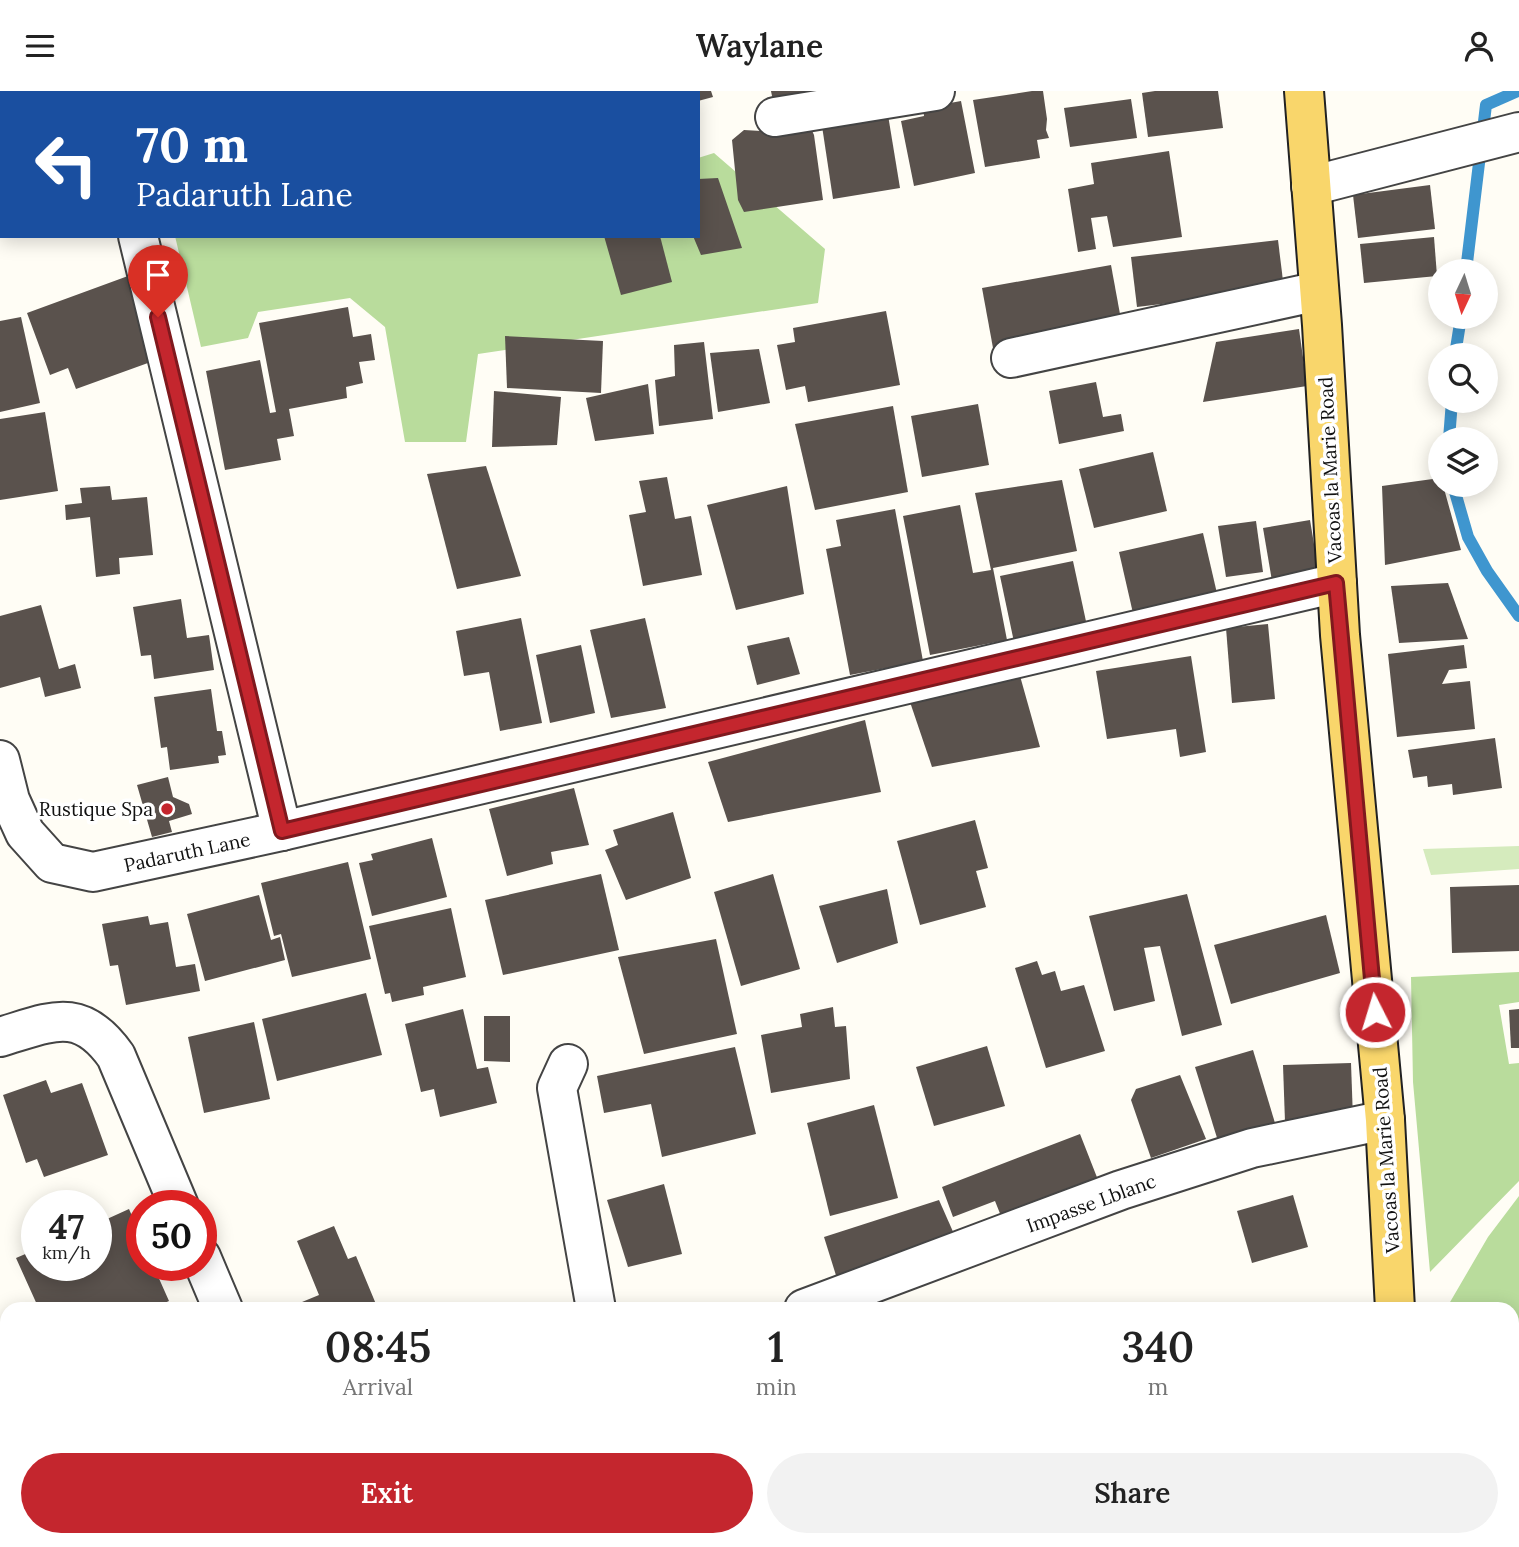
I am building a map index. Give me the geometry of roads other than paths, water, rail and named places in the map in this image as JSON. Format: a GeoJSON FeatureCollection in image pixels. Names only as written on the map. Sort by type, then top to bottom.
{"type":"FeatureCollection","features":[{"type":"Feature","properties":{"kind":"main road","name":"Vacoas la Marie Road"},"geometry":{"type":"LineString","coordinates":[[1304,91],[1336,583],[1385,1120],[1395,1302]]}},
{"type":"Feature","properties":{"kind":"street"},"geometry":{"type":"LineString","coordinates":[[775,117],[934,91]]}},
{"type":"Feature","properties":{"kind":"street"},"geometry":{"type":"LineString","coordinates":[[1311,185],[1519,132]]}},
{"type":"Feature","properties":{"kind":"street"},"geometry":{"type":"LineString","coordinates":[[138,238],[282,831]]}},
{"type":"Feature","properties":{"kind":"street"},"geometry":{"type":"LineString","coordinates":[[1011,358],[1319,291]]}},
{"type":"Feature","properties":{"kind":"street","name":"Padaruth Lane"},"geometry":{"type":"LineString","coordinates":[[0,760],[10,800],[24,833],[52,863],[93,872],[282,831],[1336,583]]}},
{"type":"Feature","properties":{"kind":"street"},"geometry":{"type":"LineString","coordinates":[[0,1037],[57,1021],[81,1024],[103,1037],[116,1056],[172,1190]]}},
{"type":"Feature","properties":{"kind":"street"},"geometry":{"type":"LineString","coordinates":[[568,1064],[556,1088],[595,1302]]}},
{"type":"Feature","properties":{"kind":"street","name":"Impasse Lblanc"},"geometry":{"type":"LineString","coordinates":[[823,1302],[1134,1186],[1251,1148],[1385,1120]]}},
{"type":"Feature","properties":{"kind":"street"},"geometry":{"type":"LineString","coordinates":[[211,1281],[220,1302]]}},
{"type":"Feature","properties":{"kind":"waterway"},"geometry":{"type":"LineString","coordinates":[[1467,259],[1486,105],[1518,91]]}},
{"type":"Feature","properties":{"kind":"waterway"},"geometry":{"type":"LineString","coordinates":[[1457,343],[1459,329]]}},
{"type":"Feature","properties":{"kind":"waterway"},"geometry":{"type":"LineString","coordinates":[[1450,427],[1451,413]]}},
{"type":"Feature","properties":{"kind":"waterway"},"geometry":{"type":"LineString","coordinates":[[1456,497],[1468,537],[1487,571],[1519,616]]}},
{"type":"Feature","properties":{"kind":"place","name":"Rustique Spa"},"geometry":{"type":"Point","coordinates":[167,809]}}]}
